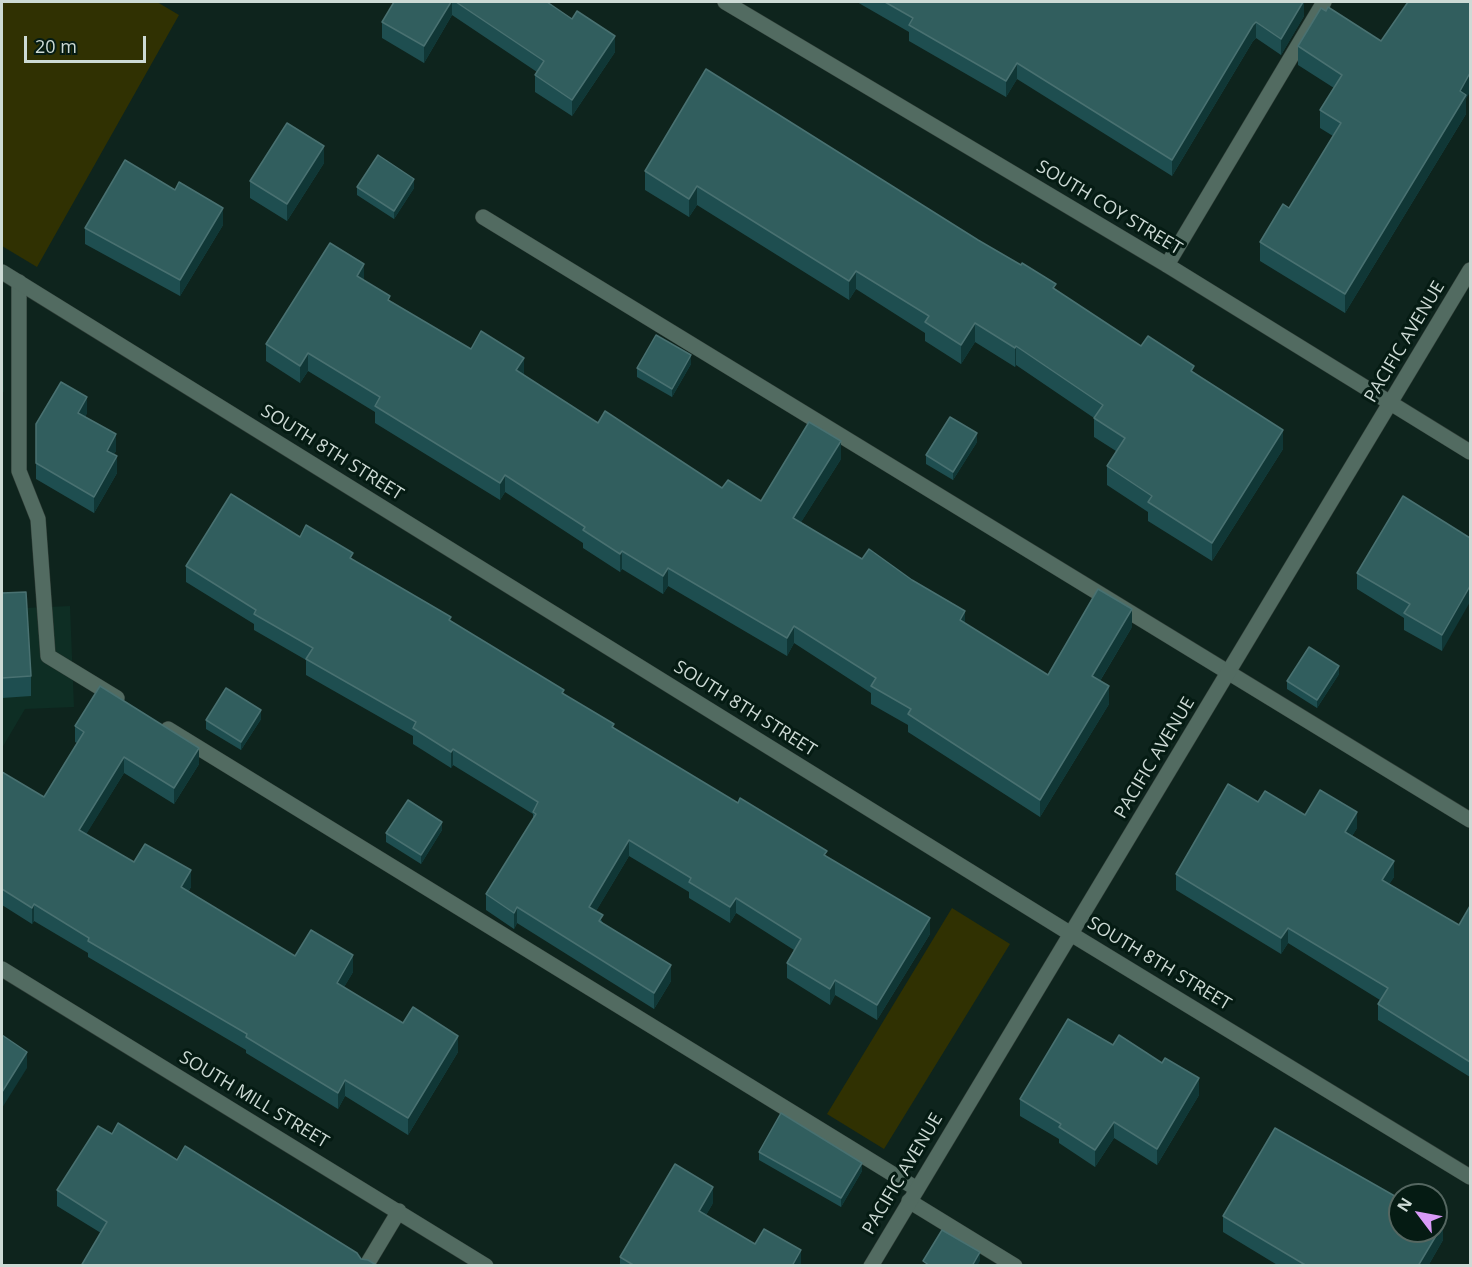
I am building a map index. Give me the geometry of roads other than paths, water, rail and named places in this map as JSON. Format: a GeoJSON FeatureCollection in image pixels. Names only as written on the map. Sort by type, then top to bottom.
{"type":"FeatureCollection","features":[{"type":"Feature","properties":{"kind":"street","name":"SOUTH COY STREET"},"geometry":{"type":"LineString","coordinates":[[725,2],[1167,265],[1470,452]]}},
{"type":"Feature","properties":{"kind":"street"},"geometry":{"type":"LineString","coordinates":[[1167,265],[1320,3]]}},
{"type":"Feature","properties":{"kind":"street"},"geometry":{"type":"LineString","coordinates":[[483,217],[1470,820]]}},
{"type":"Feature","properties":{"kind":"street","name":"PACIFIC AVENUE"},"geometry":{"type":"LineString","coordinates":[[870,1266],[1392,404],[1470,270]]}},
{"type":"Feature","properties":{"kind":"street","name":"SOUTH 8TH STREET"},"geometry":{"type":"LineString","coordinates":[[2,272],[1071,934],[1470,1177]]}},
{"type":"Feature","properties":{"kind":"street"},"geometry":{"type":"LineString","coordinates":[[19,282],[19,471],[38,519],[48,656],[130,706]]}},
{"type":"Feature","properties":{"kind":"street"},"geometry":{"type":"LineString","coordinates":[[150,718],[913,1195],[1015,1266]]}},
{"type":"Feature","properties":{"kind":"street","name":"SOUTH MILL STREET"},"geometry":{"type":"LineString","coordinates":[[2,969],[486,1266]]}},
{"type":"Feature","properties":{"kind":"street"},"geometry":{"type":"LineString","coordinates":[[366,1266],[399,1211]]}}]}
